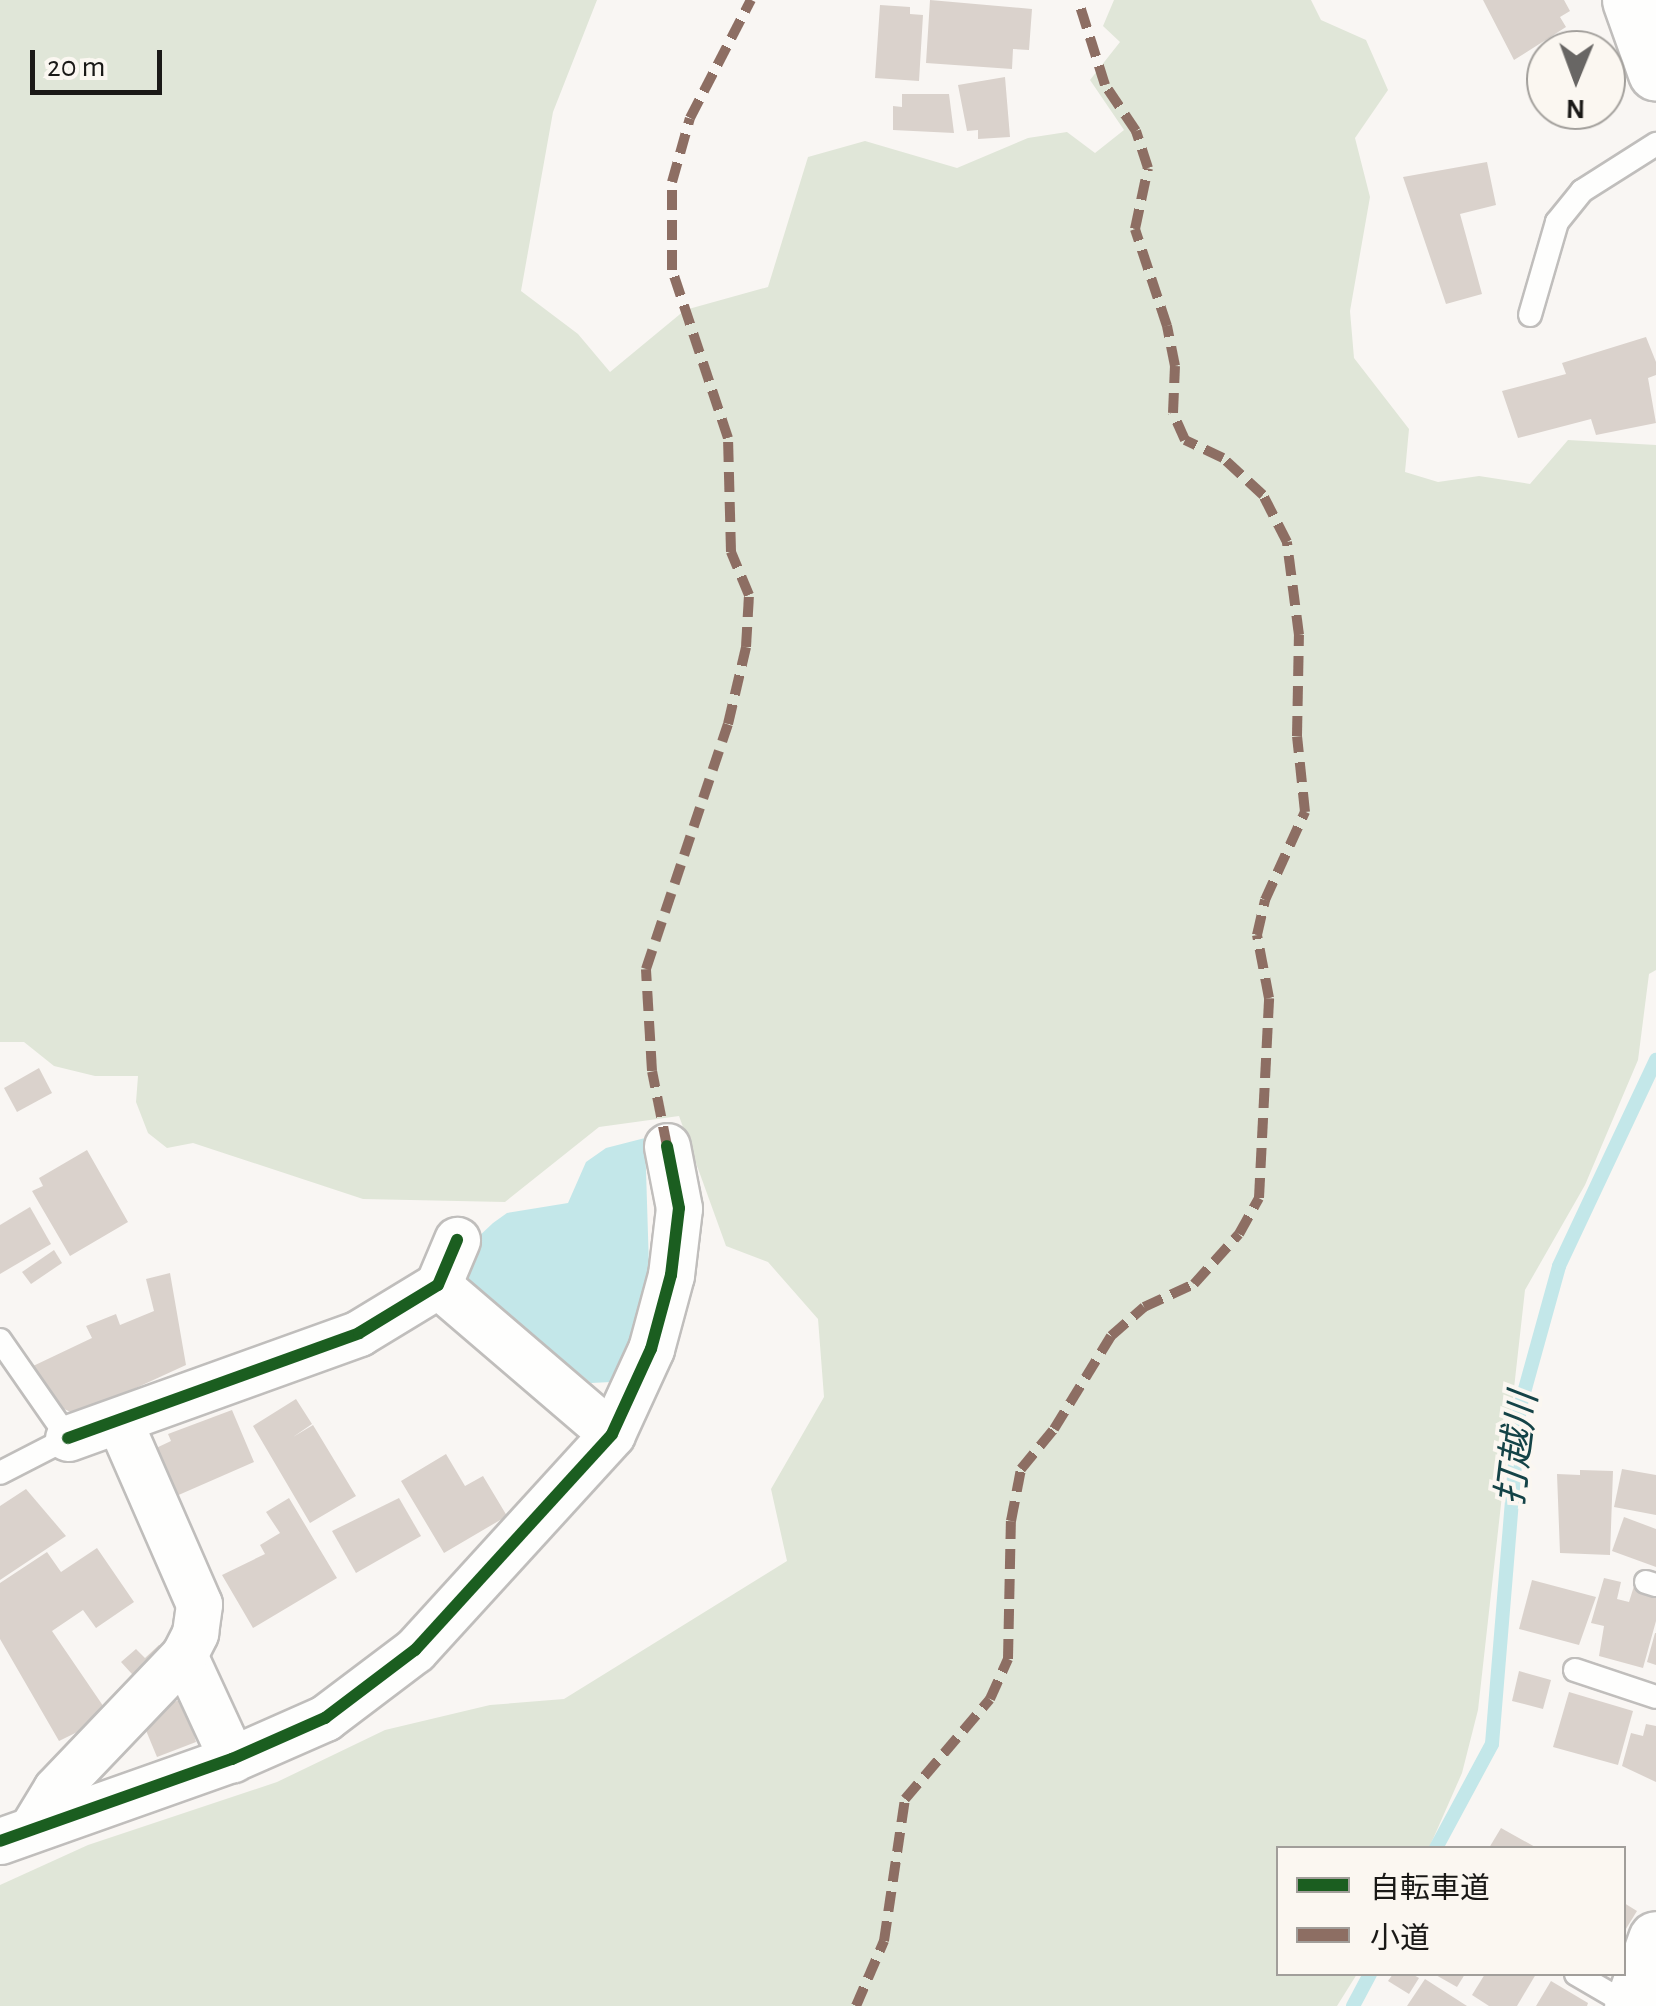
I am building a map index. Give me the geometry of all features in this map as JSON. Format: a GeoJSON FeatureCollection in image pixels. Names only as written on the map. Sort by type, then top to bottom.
{"type":"FeatureCollection","features":[{"type":"Feature","properties":{"kind":"street"},"geometry":{"type":"LineString","coordinates":[[1630,0],[1656,73]]}},
{"type":"Feature","properties":{"kind":"street"},"geometry":{"type":"LineString","coordinates":[[16,1834],[232,1758],[325,1718],[415,1650],[612,1434],[651,1350],[672,1275],[679,1208],[666,1146]]}},
{"type":"Feature","properties":{"kind":"street"},"geometry":{"type":"LineString","coordinates":[[68,1438],[120,1424],[191,1388],[359,1333],[438,1285],[457,1240]]}},
{"type":"Feature","properties":{"kind":"street"},"geometry":{"type":"LineString","coordinates":[[438,1285],[612,1434]]}},
{"type":"Feature","properties":{"kind":"street"},"geometry":{"type":"LineString","coordinates":[[16,1834],[184,1655],[199,1604],[120,1424]]}},
{"type":"Feature","properties":{"kind":"street"},"geometry":{"type":"LineString","coordinates":[[184,1655],[232,1758]]}},
{"type":"Feature","properties":{"kind":"street"},"geometry":{"type":"LineString","coordinates":[[1632,2006],[1656,1939]]}},
{"type":"Feature","properties":{"kind":"lane"},"geometry":{"type":"LineString","coordinates":[[1530,315],[1556,222],[1582,191],[1656,144]]}},
{"type":"Feature","properties":{"kind":"lane"},"geometry":{"type":"LineString","coordinates":[[0,1340],[68,1438],[0,1473]]}},
{"type":"Feature","properties":{"kind":"lane"},"geometry":{"type":"LineString","coordinates":[[1575,1670],[1656,1697]]}},
{"type":"Feature","properties":{"kind":"lane"},"geometry":{"type":"LineString","coordinates":[[1580,1976],[1632,2006]]}},
{"type":"Feature","properties":{"kind":"shaded area"},"geometry":{"type":"Polygon","coordinates":[[[0,0],[597,0],[553,112],[521,291],[578,334],[610,372],[685,310],[768,287],[808,157],[865,141],[957,168],[1028,138],[1067,132],[1095,153],[1124,130],[1090,80],[1120,42],[1103,26],[1114,0],[1311,0],[1321,20],[1366,40],[1388,90],[1355,138],[1370,197],[1350,311],[1354,358],[1409,429],[1405,472],[1438,482],[1479,476],[1530,484],[1568,440],[1656,445],[1656,970],[1649,974],[1638,1060],[1585,1185],[1525,1290],[1478,1710],[1462,1773],[1430,1846],[1276,1846],[1276,1976],[1356,1976],[1337,2006],[0,2006],[0,1885],[88,1845],[277,1782],[385,1730],[490,1705],[564,1699],[787,1561],[771,1489],[824,1397],[818,1319],[768,1262],[726,1246],[679,1116],[599,1127],[505,1202],[363,1199],[193,1143],[167,1148],[148,1133],[136,1102],[138,1076],[95,1076],[54,1066],[24,1042],[0,1042],[0,0]]]}},
{"type":"Feature","properties":{"kind":"water"},"geometry":{"type":"Polygon","coordinates":[[[645,1138],[649,1267],[637,1323],[611,1382],[591,1383],[460,1276],[476,1239],[493,1223],[507,1213],[568,1203],[586,1162],[606,1148],[645,1138]]]}},
{"type":"Feature","properties":{"kind":"building"},"geometry":{"type":"Polygon","coordinates":[[[930,0],[1032,9],[1029,50],[1013,49],[1012,69],[926,63],[930,0]]]}},
{"type":"Feature","properties":{"kind":"building"},"geometry":{"type":"Polygon","coordinates":[[[1483,0],[1564,0],[1570,11],[1560,17],[1566,27],[1526,30],[1526,52],[1514,60],[1483,0]]]}},
{"type":"Feature","properties":{"kind":"building"},"geometry":{"type":"Polygon","coordinates":[[[880,5],[910,7],[910,14],[923,15],[919,81],[875,78],[880,5]]]}},
{"type":"Feature","properties":{"kind":"building"},"geometry":{"type":"Polygon","coordinates":[[[1005,77],[1010,137],[978,139],[978,130],[967,131],[958,85],[1005,77]]]}},
{"type":"Feature","properties":{"kind":"building"},"geometry":{"type":"Polygon","coordinates":[[[902,94],[949,94],[954,133],[893,130],[893,106],[902,107],[902,94]]]}},
{"type":"Feature","properties":{"kind":"building"},"geometry":{"type":"Polygon","coordinates":[[[1487,162],[1496,205],[1460,214],[1482,294],[1446,304],[1403,177],[1487,162]]]}},
{"type":"Feature","properties":{"kind":"building"},"geometry":{"type":"Polygon","coordinates":[[[1646,337],[1656,362],[1656,375],[1648,378],[1656,423],[1596,435],[1591,419],[1518,438],[1502,391],[1566,374],[1562,363],[1646,337]]]}},
{"type":"Feature","properties":{"kind":"building"},"geometry":{"type":"Polygon","coordinates":[[[39,1068],[52,1093],[17,1112],[4,1088],[39,1068]]]}},
{"type":"Feature","properties":{"kind":"building"},"geometry":{"type":"Polygon","coordinates":[[[87,1150],[128,1222],[70,1256],[32,1191],[43,1186],[39,1178],[87,1150]]]}},
{"type":"Feature","properties":{"kind":"building"},"geometry":{"type":"Polygon","coordinates":[[[30,1207],[51,1244],[0,1274],[0,1225],[30,1207]]]}},
{"type":"Feature","properties":{"kind":"building"},"geometry":{"type":"Polygon","coordinates":[[[54,1250],[62,1263],[31,1284],[22,1272],[54,1250]]]}},
{"type":"Feature","properties":{"kind":"building"},"geometry":{"type":"Polygon","coordinates":[[[170,1273],[186,1365],[77,1415],[62,1408],[31,1367],[92,1338],[86,1326],[116,1314],[120,1325],[154,1311],[146,1279],[170,1273]]]}},
{"type":"Feature","properties":{"kind":"building"},"geometry":{"type":"Polygon","coordinates":[[[296,1399],[312,1424],[293,1437],[313,1425],[356,1496],[310,1523],[253,1426],[296,1399]]]}},
{"type":"Feature","properties":{"kind":"building"},"geometry":{"type":"Polygon","coordinates":[[[232,1410],[254,1462],[174,1497],[154,1449],[171,1441],[168,1434],[232,1410]]]}},
{"type":"Feature","properties":{"kind":"building"},"geometry":{"type":"Polygon","coordinates":[[[446,1454],[465,1486],[483,1476],[507,1516],[444,1553],[401,1481],[446,1454]]]}},
{"type":"Feature","properties":{"kind":"building"},"geometry":{"type":"Polygon","coordinates":[[[1622,1469],[1656,1475],[1656,1515],[1614,1507],[1622,1469]]]}},
{"type":"Feature","properties":{"kind":"building"},"geometry":{"type":"Polygon","coordinates":[[[1580,1470],[1613,1471],[1610,1555],[1560,1553],[1557,1474],[1580,1475],[1580,1470]]]}},
{"type":"Feature","properties":{"kind":"building"},"geometry":{"type":"Polygon","coordinates":[[[26,1489],[66,1536],[0,1580],[0,1506],[26,1489]]]}},
{"type":"Feature","properties":{"kind":"building"},"geometry":{"type":"Polygon","coordinates":[[[289,1498],[337,1578],[253,1628],[222,1575],[265,1554],[260,1545],[280,1533],[266,1512],[289,1498]]]}},
{"type":"Feature","properties":{"kind":"building"},"geometry":{"type":"Polygon","coordinates":[[[399,1498],[421,1536],[356,1573],[332,1531],[399,1498]]]}},
{"type":"Feature","properties":{"kind":"building"},"geometry":{"type":"Polygon","coordinates":[[[1624,1517],[1656,1529],[1656,1567],[1612,1551],[1624,1517]]]}},
{"type":"Feature","properties":{"kind":"building"},"geometry":{"type":"Polygon","coordinates":[[[97,1548],[134,1602],[96,1628],[83,1610],[52,1631],[110,1716],[59,1741],[0,1639],[0,1583],[47,1552],[61,1572],[97,1548]]]}},
{"type":"Feature","properties":{"kind":"building"},"geometry":{"type":"Polygon","coordinates":[[[1604,1578],[1621,1582],[1617,1599],[1629,1602],[1634,1586],[1656,1592],[1656,1621],[1643,1668],[1599,1656],[1604,1626],[1591,1623],[1604,1578]]]}},
{"type":"Feature","properties":{"kind":"building"},"geometry":{"type":"Polygon","coordinates":[[[1532,1580],[1596,1597],[1579,1645],[1519,1629],[1532,1580]]]}},
{"type":"Feature","properties":{"kind":"building"},"geometry":{"type":"Polygon","coordinates":[[[1656,1633],[1656,1665],[1647,1662],[1656,1633]]]}},
{"type":"Feature","properties":{"kind":"building"},"geometry":{"type":"Polygon","coordinates":[[[159,1645],[171,1658],[142,1685],[121,1662],[136,1649],[145,1658],[159,1645]]]}},
{"type":"Feature","properties":{"kind":"building"},"geometry":{"type":"Polygon","coordinates":[[[1519,1671],[1551,1680],[1543,1709],[1512,1701],[1519,1671]]]}},
{"type":"Feature","properties":{"kind":"building"},"geometry":{"type":"Polygon","coordinates":[[[1569,1692],[1633,1711],[1618,1765],[1553,1747],[1569,1692]]]}},
{"type":"Feature","properties":{"kind":"building"},"geometry":{"type":"Polygon","coordinates":[[[184,1698],[196,1742],[157,1757],[140,1716],[184,1698]]]}},
{"type":"Feature","properties":{"kind":"building"},"geometry":{"type":"Polygon","coordinates":[[[1646,1724],[1656,1726],[1656,1782],[1622,1766],[1631,1733],[1643,1736],[1646,1724]]]}},
{"type":"Feature","properties":{"kind":"building"},"geometry":{"type":"Polygon","coordinates":[[[1501,1828],[1533,1846],[1490,1846],[1501,1828]]]}},
{"type":"Feature","properties":{"kind":"building"},"geometry":{"type":"Polygon","coordinates":[[[1626,1904],[1637,1911],[1626,1929],[1626,1904]]]}},
{"type":"Feature","properties":{"kind":"building"},"geometry":{"type":"Polygon","coordinates":[[[1392,1976],[1419,1978],[1409,1994],[1388,1981],[1392,1976]]]}},
{"type":"Feature","properties":{"kind":"building"},"geometry":{"type":"Polygon","coordinates":[[[1438,1976],[1464,1976],[1457,1987],[1438,1976]]]}},
{"type":"Feature","properties":{"kind":"building"},"geometry":{"type":"Polygon","coordinates":[[[1484,1976],[1535,1976],[1517,2006],[1489,2006],[1472,1995],[1484,1976]]]}},
{"type":"Feature","properties":{"kind":"building"},"geometry":{"type":"Polygon","coordinates":[[[1425,1979],[1467,2006],[1407,2006],[1425,1979]]]}},
{"type":"Feature","properties":{"kind":"building"},"geometry":{"type":"Polygon","coordinates":[[[1551,1981],[1588,2003],[1587,2006],[1536,2006],[1551,1981]]]}},
{"type":"Feature","properties":{"kind":"waterway","name":"打越川"},"geometry":{"type":"LineString","coordinates":[[1437,1846],[1492,1744],[1520,1407],[1559,1266],[1656,1060]]}},
{"type":"Feature","properties":{"kind":"waterway","name":"打越川"},"geometry":{"type":"LineString","coordinates":[[1353,2006],[1369,1976]]}},
{"type":"Feature","properties":{"kind":"marked path"},"geometry":{"type":"LineString","coordinates":[[667,1146],[652,1071],[646,969],[728,724],[746,647],[749,595],[731,552],[728,438],[672,270],[672,182],[690,118],[751,0]]}},
{"type":"Feature","properties":{"kind":"marked path"},"geometry":{"type":"LineString","coordinates":[[856,2006],[884,1941],[905,1799],[990,1699],[1008,1659],[1011,1521],[1021,1469],[1054,1429],[1111,1336],[1144,1307],[1194,1284],[1239,1234],[1259,1198],[1269,998],[1257,935],[1265,900],[1305,812],[1297,736],[1299,635],[1287,542],[1263,495],[1223,458],[1185,440],[1173,413],[1175,366],[1167,326],[1135,229],[1148,168],[1136,131],[1105,85],[1078,0]]}},
{"type":"Feature","properties":{"kind":"cycle path"},"geometry":{"type":"LineString","coordinates":[[0,1841],[232,1759],[325,1718],[415,1650],[612,1434],[651,1349],[671,1275],[679,1208],[667,1146]]}},
{"type":"Feature","properties":{"kind":"cycle path"},"geometry":{"type":"LineString","coordinates":[[68,1438],[359,1333],[438,1285],[457,1240]]}}]}
